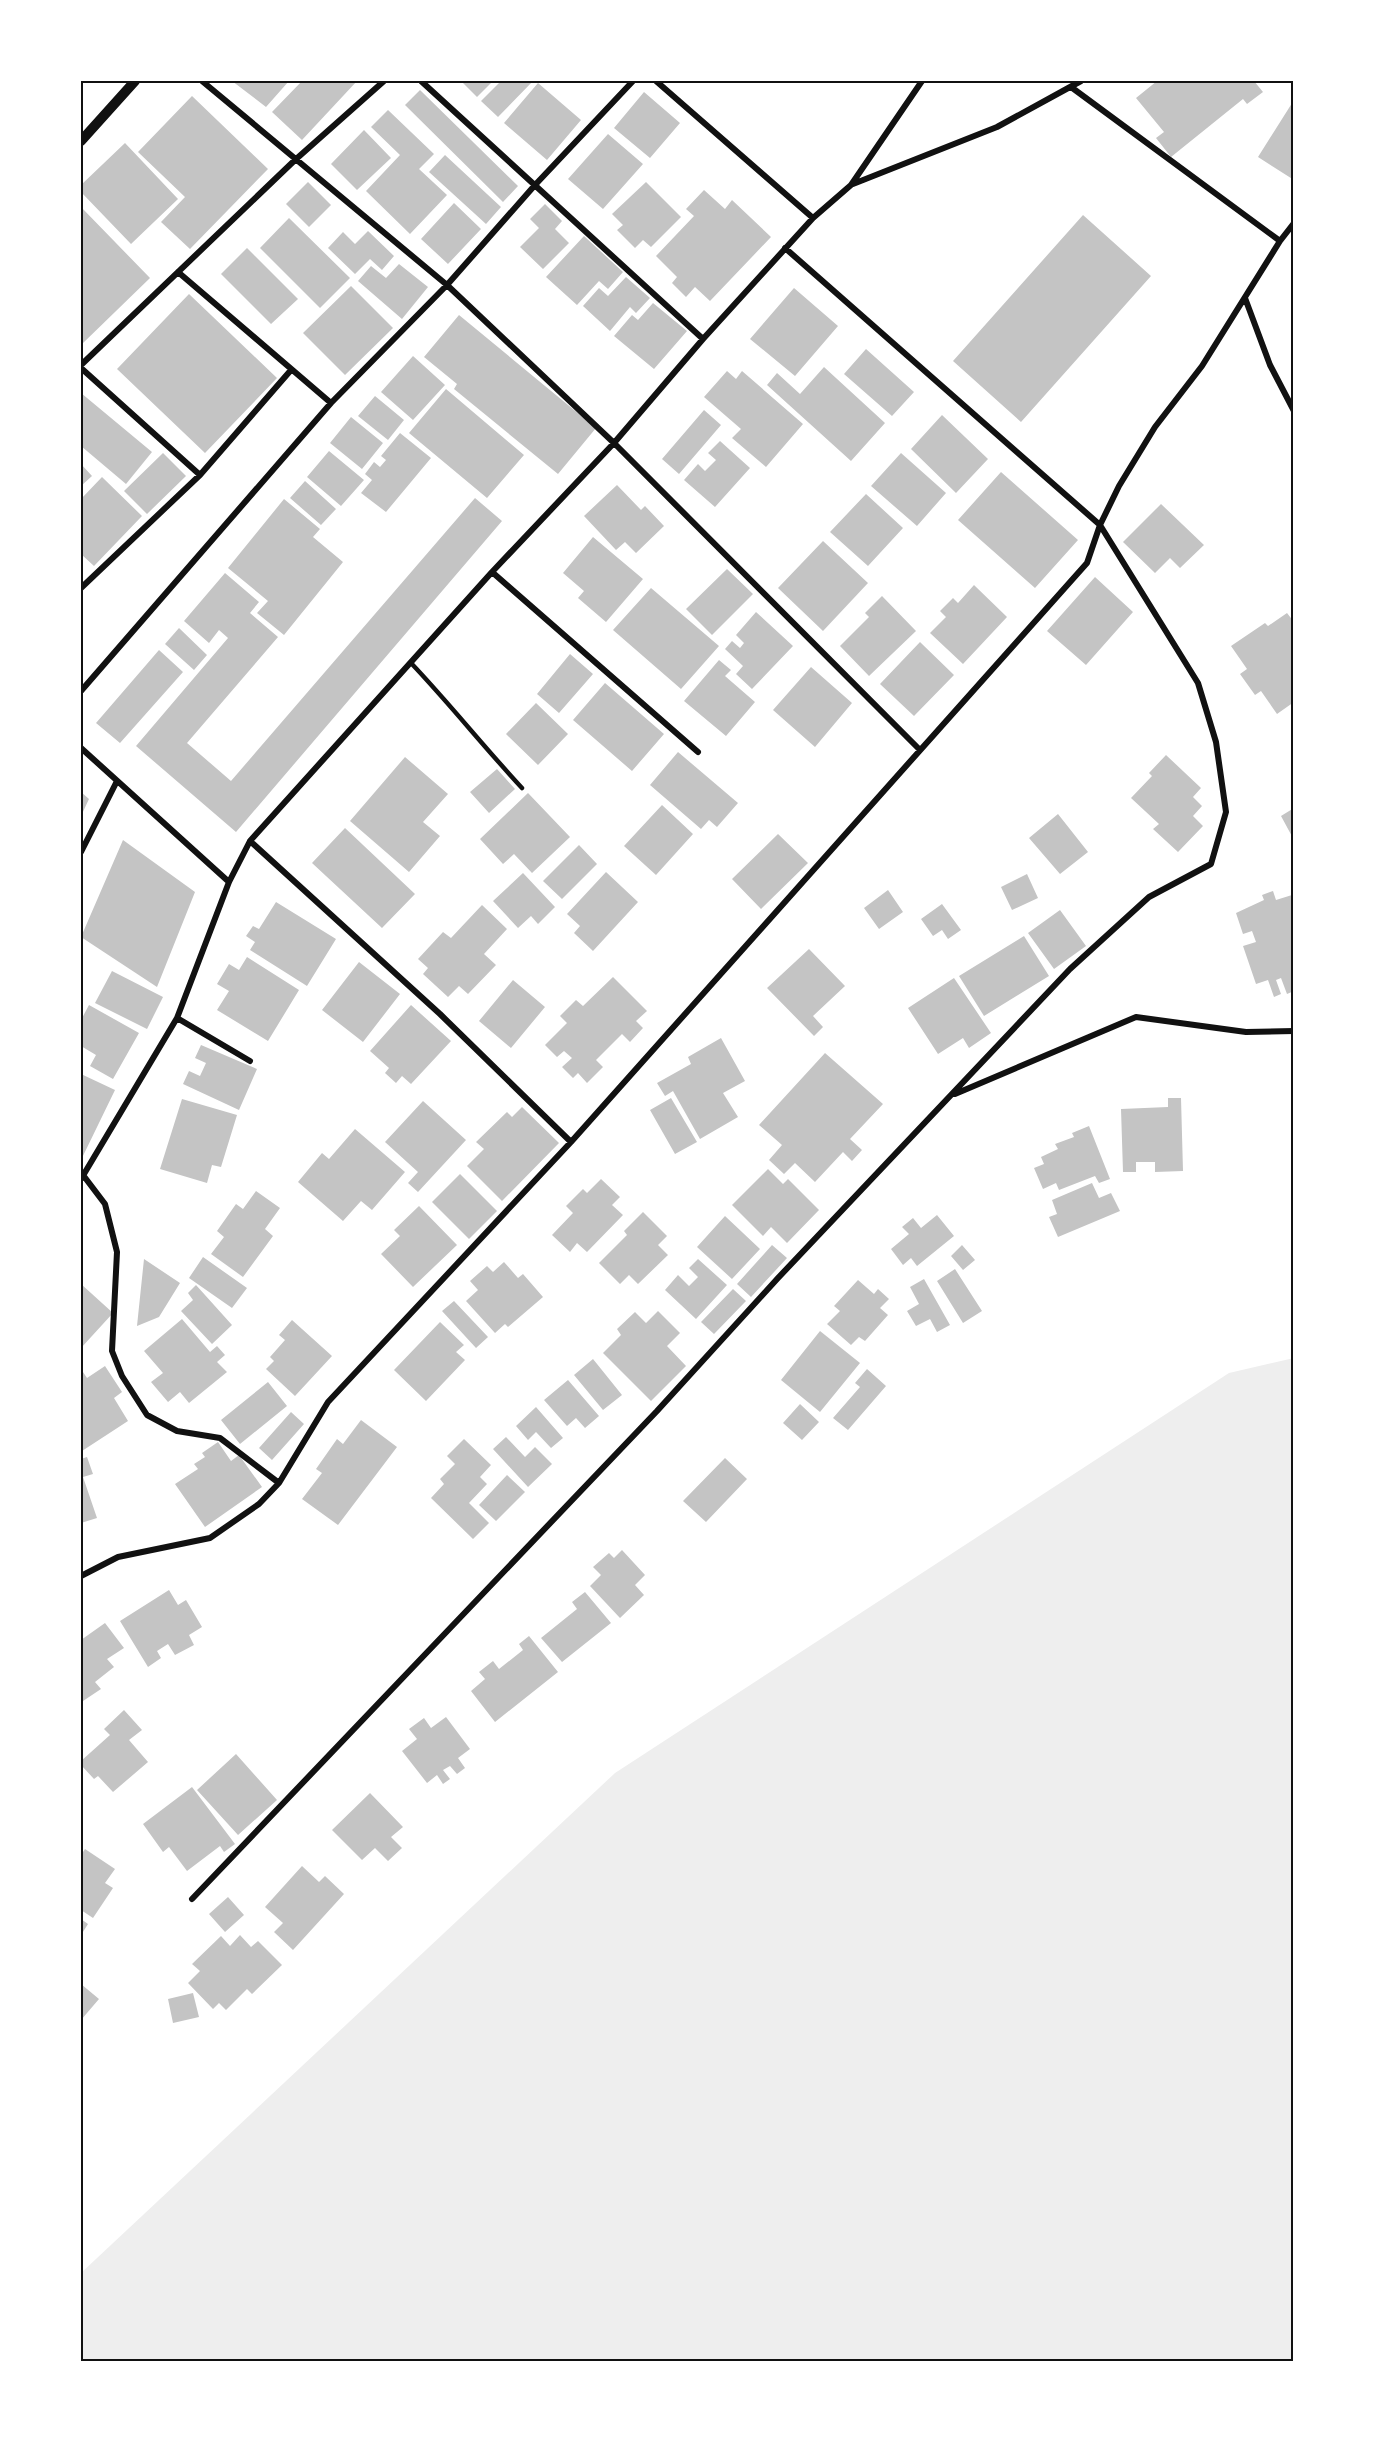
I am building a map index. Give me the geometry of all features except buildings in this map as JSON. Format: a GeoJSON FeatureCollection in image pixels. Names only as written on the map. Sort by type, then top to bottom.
{"type":"FeatureCollection","features":[{"type":"Feature","properties":{"kind":"street"},"geometry":{"type":"LineString","coordinates":[[81,141],[135,81]]}},
{"type":"Feature","properties":{"kind":"street"},"geometry":{"type":"LineString","coordinates":[[202,81],[447,285],[614,443],[920,750]]}},
{"type":"Feature","properties":{"kind":"street"},"geometry":{"type":"LineString","coordinates":[[200,475],[81,366],[295,160],[384,81]]}},
{"type":"Feature","properties":{"kind":"street"},"geometry":{"type":"LineString","coordinates":[[421,81],[703,339]]}},
{"type":"Feature","properties":{"kind":"street"},"geometry":{"type":"LineString","coordinates":[[81,691],[331,403],[447,285],[535,185],[633,81]]}},
{"type":"Feature","properties":{"kind":"street"},"geometry":{"type":"LineString","coordinates":[[656,81],[813,218]]}},
{"type":"Feature","properties":{"kind":"street"},"geometry":{"type":"LineString","coordinates":[[279,1483],[220,1438],[177,1431],[147,1415],[129,1386],[112,1351],[117,1252],[105,1204],[82,1177],[177,1018],[229,882],[250,841],[492,572],[614,443],[785,248],[813,218],[851,185],[922,81]]}},
{"type":"Feature","properties":{"kind":"street"},"geometry":{"type":"LineString","coordinates":[[851,185],[997,127],[1081,81]]}},
{"type":"Feature","properties":{"kind":"street"},"geometry":{"type":"LineString","coordinates":[[1071,87],[1280,242]]}},
{"type":"Feature","properties":{"kind":"street"},"geometry":{"type":"LineString","coordinates":[[81,1576],[118,1557],[210,1538],[259,1504],[279,1483],[328,1402],[571,1142],[1087,563],[1100,525],[1119,486],[1155,427],[1202,366],[1294,223]]}},
{"type":"Feature","properties":{"kind":"street"},"geometry":{"type":"LineString","coordinates":[[192,1899],[649,1420],[778,1278],[1070,969],[1149,897],[1211,864],[1226,812],[1216,742],[1197,683],[1100,525],[785,248]]}},
{"type":"Feature","properties":{"kind":"street"},"geometry":{"type":"LineString","coordinates":[[178,272],[331,403]]}},
{"type":"Feature","properties":{"kind":"street"},"geometry":{"type":"LineString","coordinates":[[1245,298],[1270,365],[1294,411]]}},
{"type":"Feature","properties":{"kind":"street"},"geometry":{"type":"LineString","coordinates":[[81,588],[200,475],[291,370]]}},
{"type":"Feature","properties":{"kind":"street"},"geometry":{"type":"LineString","coordinates":[[492,572],[698,752]]}},
{"type":"Feature","properties":{"kind":"street"},"geometry":{"type":"LineString","coordinates":[[81,748],[229,882]]}},
{"type":"Feature","properties":{"kind":"street"},"geometry":{"type":"LineString","coordinates":[[81,852],[117,781]]}},
{"type":"Feature","properties":{"kind":"street"},"geometry":{"type":"LineString","coordinates":[[250,841],[440,1014],[571,1142]]}},
{"type":"Feature","properties":{"kind":"street"},"geometry":{"type":"LineString","coordinates":[[952,1096],[1136,1017],[1245,1032],[1294,1031]]}},
{"type":"Feature","properties":{"kind":"street"},"geometry":{"type":"LineString","coordinates":[[177,1018],[250,1061]]}},
{"type":"Feature","properties":{"kind":"lane"},"geometry":{"type":"LineString","coordinates":[[411,663],[447,701],[474,737],[522,788]]}},
{"type":"Feature","properties":{"kind":"shaded area"},"geometry":{"type":"Polygon","coordinates":[[[1294,1358],[1294,2362],[81,2362],[81,2273],[615,1773],[1229,1373],[1294,1358]]]}}]}
